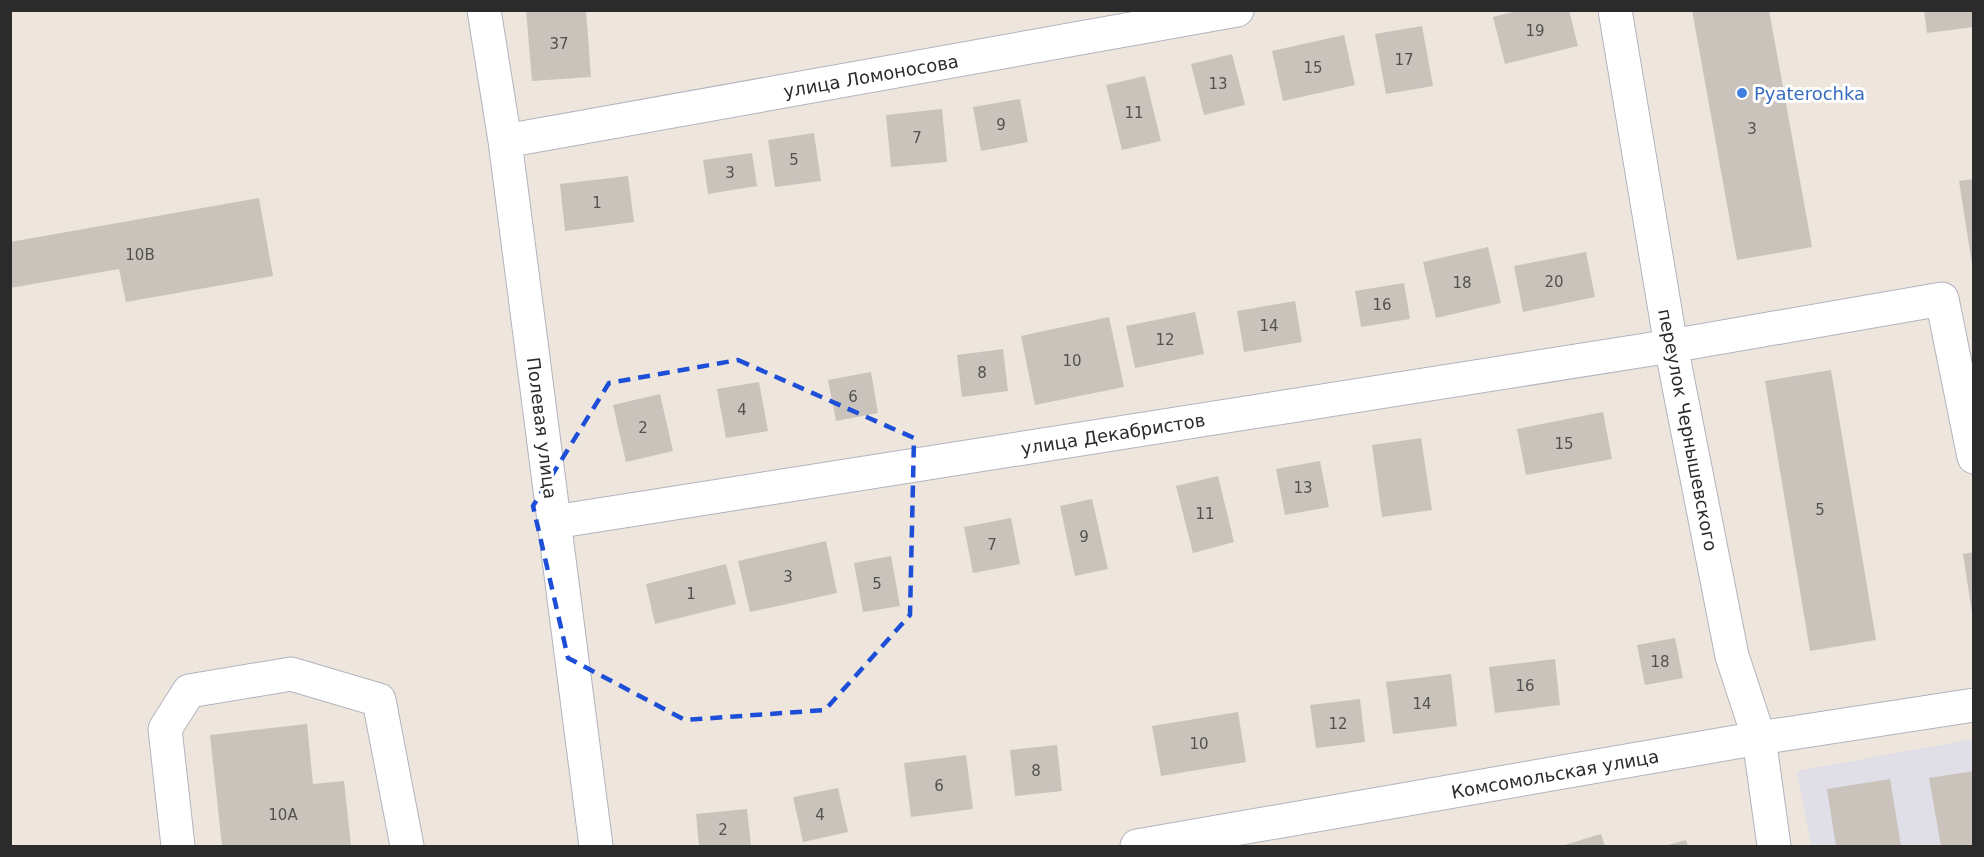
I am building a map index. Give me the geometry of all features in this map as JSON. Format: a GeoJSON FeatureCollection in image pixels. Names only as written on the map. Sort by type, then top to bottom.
{"type":"FeatureCollection","features":[{"type":"Feature","properties":{"kind":"street","name":"Полевая улица"},"geometry":{"type":"LineString","coordinates":[[484,10],[505,141],[596,846]]}},
{"type":"Feature","properties":{"kind":"street","name":"улица Ломоносова"},"geometry":{"type":"LineString","coordinates":[[505,141],[1237,10]]}},
{"type":"Feature","properties":{"kind":"street","name":"переулок Чернышевского"},"geometry":{"type":"LineString","coordinates":[[1615,10],[1671,346],[1732,656],[1759,738],[1774,846]]}},
{"type":"Feature","properties":{"kind":"street","name":"улица Декабристов"},"geometry":{"type":"LineString","coordinates":[[554,522],[1671,346],[1942,299],[1974,457]]}},
{"type":"Feature","properties":{"kind":"street"},"geometry":{"type":"LineString","coordinates":[[178,846],[165,729],[189,691],[291,674],[379,700],[407,846]]}},
{"type":"Feature","properties":{"kind":"street","name":"Комсомольская улица"},"geometry":{"type":"LineString","coordinates":[[1137,846],[1759,738],[1974,705]]}},
{"type":"Feature","properties":{"kind":"highlighted area"},"geometry":{"type":"Polygon","coordinates":[[[738,360],[914,438],[910,615],[825,710],[685,720],[568,658],[533,506],[609,383],[738,360]]]}},
{"type":"Feature","properties":{"kind":"shaded area"},"geometry":{"type":"Polygon","coordinates":[[[1973,739],[1973,846],[1811,846],[1797,771],[1973,739]]]}},
{"type":"Feature","properties":{"kind":"building"},"geometry":{"type":"Polygon","coordinates":[[[526,10],[586,10],[591,77],[532,81],[526,10]]]}},
{"type":"Feature","properties":{"kind":"building"},"geometry":{"type":"Polygon","coordinates":[[[1520,10],[1569,10],[1578,46],[1505,64],[1493,17],[1520,10]]]}},
{"type":"Feature","properties":{"kind":"building"},"geometry":{"type":"Polygon","coordinates":[[[1692,10],[1769,10],[1812,247],[1737,260],[1692,10]]]}},
{"type":"Feature","properties":{"kind":"building"},"geometry":{"type":"Polygon","coordinates":[[[1924,10],[1974,10],[1974,27],[1927,33],[1924,10]]]}},
{"type":"Feature","properties":{"kind":"building"},"geometry":{"type":"Polygon","coordinates":[[[1422,26],[1433,86],[1386,94],[1375,34],[1422,26]]]}},
{"type":"Feature","properties":{"kind":"building"},"geometry":{"type":"Polygon","coordinates":[[[1344,35],[1355,85],[1283,101],[1272,51],[1344,35]]]}},
{"type":"Feature","properties":{"kind":"building"},"geometry":{"type":"Polygon","coordinates":[[[1232,54],[1245,105],[1204,115],[1191,64],[1232,54]]]}},
{"type":"Feature","properties":{"kind":"building"},"geometry":{"type":"Polygon","coordinates":[[[1145,76],[1161,141],[1122,150],[1106,85],[1145,76]]]}},
{"type":"Feature","properties":{"kind":"building"},"geometry":{"type":"Polygon","coordinates":[[[1020,99],[1028,142],[981,151],[973,107],[1020,99]]]}},
{"type":"Feature","properties":{"kind":"building"},"geometry":{"type":"Polygon","coordinates":[[[942,109],[947,162],[891,167],[886,115],[942,109]]]}},
{"type":"Feature","properties":{"kind":"building"},"geometry":{"type":"Polygon","coordinates":[[[814,133],[821,181],[775,187],[768,140],[814,133]]]}},
{"type":"Feature","properties":{"kind":"building"},"geometry":{"type":"Polygon","coordinates":[[[752,153],[757,186],[708,194],[703,160],[752,153]]]}},
{"type":"Feature","properties":{"kind":"building"},"geometry":{"type":"Polygon","coordinates":[[[628,176],[634,222],[565,231],[560,184],[628,176]]]}},
{"type":"Feature","properties":{"kind":"building"},"geometry":{"type":"Polygon","coordinates":[[[1974,179],[1974,264],[1972,264],[1959,181],[1974,179]]]}},
{"type":"Feature","properties":{"kind":"building"},"geometry":{"type":"Polygon","coordinates":[[[259,198],[273,276],[126,302],[119,269],[10,288],[10,242],[259,198]]]}},
{"type":"Feature","properties":{"kind":"building"},"geometry":{"type":"Polygon","coordinates":[[[1488,247],[1501,303],[1436,318],[1423,262],[1488,247]]]}},
{"type":"Feature","properties":{"kind":"building"},"geometry":{"type":"Polygon","coordinates":[[[1586,252],[1595,297],[1523,312],[1514,266],[1586,252]]]}},
{"type":"Feature","properties":{"kind":"building"},"geometry":{"type":"Polygon","coordinates":[[[1404,283],[1410,319],[1361,327],[1355,291],[1404,283]]]}},
{"type":"Feature","properties":{"kind":"building"},"geometry":{"type":"Polygon","coordinates":[[[1295,301],[1302,342],[1244,352],[1237,311],[1295,301]]]}},
{"type":"Feature","properties":{"kind":"building"},"geometry":{"type":"Polygon","coordinates":[[[1195,312],[1204,354],[1135,368],[1126,326],[1195,312]]]}},
{"type":"Feature","properties":{"kind":"building"},"geometry":{"type":"Polygon","coordinates":[[[1109,317],[1124,387],[1035,405],[1021,336],[1109,317]]]}},
{"type":"Feature","properties":{"kind":"building"},"geometry":{"type":"Polygon","coordinates":[[[1003,349],[1008,391],[962,397],[957,355],[1003,349]]]}},
{"type":"Feature","properties":{"kind":"building"},"geometry":{"type":"Polygon","coordinates":[[[1831,370],[1876,640],[1810,651],[1765,381],[1831,370]]]}},
{"type":"Feature","properties":{"kind":"building"},"geometry":{"type":"Polygon","coordinates":[[[871,372],[878,413],[836,421],[828,380],[871,372]]]}},
{"type":"Feature","properties":{"kind":"building"},"geometry":{"type":"Polygon","coordinates":[[[759,382],[768,431],[726,438],[717,389],[759,382]]]}},
{"type":"Feature","properties":{"kind":"building"},"geometry":{"type":"Polygon","coordinates":[[[660,394],[673,451],[626,462],[613,405],[660,394]]]}},
{"type":"Feature","properties":{"kind":"building"},"geometry":{"type":"Polygon","coordinates":[[[1603,412],[1612,459],[1526,475],[1517,429],[1603,412]]]}},
{"type":"Feature","properties":{"kind":"building"},"geometry":{"type":"Polygon","coordinates":[[[1421,438],[1432,510],[1382,517],[1372,445],[1421,438]]]}},
{"type":"Feature","properties":{"kind":"building"},"geometry":{"type":"Polygon","coordinates":[[[1320,461],[1329,507],[1285,515],[1276,469],[1320,461]]]}},
{"type":"Feature","properties":{"kind":"building"},"geometry":{"type":"Polygon","coordinates":[[[1218,476],[1234,542],[1193,553],[1176,486],[1218,476]]]}},
{"type":"Feature","properties":{"kind":"building"},"geometry":{"type":"Polygon","coordinates":[[[1092,499],[1108,569],[1075,576],[1060,506],[1092,499]]]}},
{"type":"Feature","properties":{"kind":"building"},"geometry":{"type":"Polygon","coordinates":[[[1011,518],[1020,564],[973,573],[964,527],[1011,518]]]}},
{"type":"Feature","properties":{"kind":"building"},"geometry":{"type":"Polygon","coordinates":[[[826,541],[837,593],[750,612],[738,561],[826,541]]]}},
{"type":"Feature","properties":{"kind":"building"},"geometry":{"type":"Polygon","coordinates":[[[1974,552],[1974,612],[1972,613],[1963,554],[1974,552]]]}},
{"type":"Feature","properties":{"kind":"building"},"geometry":{"type":"Polygon","coordinates":[[[891,556],[900,606],[863,612],[854,563],[891,556]]]}},
{"type":"Feature","properties":{"kind":"building"},"geometry":{"type":"Polygon","coordinates":[[[726,564],[736,604],[655,624],[646,584],[726,564]]]}},
{"type":"Feature","properties":{"kind":"building"},"geometry":{"type":"Polygon","coordinates":[[[1675,638],[1683,678],[1645,685],[1637,645],[1675,638]]]}},
{"type":"Feature","properties":{"kind":"building"},"geometry":{"type":"Polygon","coordinates":[[[1555,659],[1560,705],[1495,713],[1489,667],[1555,659]]]}},
{"type":"Feature","properties":{"kind":"building"},"geometry":{"type":"Polygon","coordinates":[[[1451,674],[1457,726],[1393,734],[1386,682],[1451,674]]]}},
{"type":"Feature","properties":{"kind":"building"},"geometry":{"type":"Polygon","coordinates":[[[1360,699],[1365,742],[1316,748],[1310,705],[1360,699]]]}},
{"type":"Feature","properties":{"kind":"building"},"geometry":{"type":"Polygon","coordinates":[[[1238,712],[1246,762],[1161,776],[1152,726],[1238,712]]]}},
{"type":"Feature","properties":{"kind":"building"},"geometry":{"type":"Polygon","coordinates":[[[307,724],[313,784],[344,781],[351,846],[222,846],[210,735],[307,724]]]}},
{"type":"Feature","properties":{"kind":"building"},"geometry":{"type":"Polygon","coordinates":[[[1057,745],[1062,791],[1015,796],[1010,750],[1057,745]]]}},
{"type":"Feature","properties":{"kind":"building"},"geometry":{"type":"Polygon","coordinates":[[[966,755],[973,809],[911,817],[904,763],[966,755]]]}},
{"type":"Feature","properties":{"kind":"building"},"geometry":{"type":"Polygon","coordinates":[[[1974,771],[1974,846],[1941,846],[1929,778],[1974,771]]]}},
{"type":"Feature","properties":{"kind":"building"},"geometry":{"type":"Polygon","coordinates":[[[1890,779],[1901,846],[1836,846],[1827,789],[1890,779]]]}},
{"type":"Feature","properties":{"kind":"building"},"geometry":{"type":"Polygon","coordinates":[[[838,788],[848,832],[803,842],[793,797],[838,788]]]}},
{"type":"Feature","properties":{"kind":"building"},"geometry":{"type":"Polygon","coordinates":[[[747,809],[751,846],[699,846],[696,814],[747,809]]]}},
{"type":"Feature","properties":{"kind":"building"},"geometry":{"type":"Polygon","coordinates":[[[1601,834],[1605,846],[1561,846],[1601,834]]]}},
{"type":"Feature","properties":{"kind":"building"},"geometry":{"type":"Polygon","coordinates":[[[1686,840],[1688,846],[1664,846],[1686,840]]]}},
{"type":"Feature","properties":{"kind":"place","name":"Pyaterochka"},"geometry":{"type":"Point","coordinates":[1742,93]}}]}
